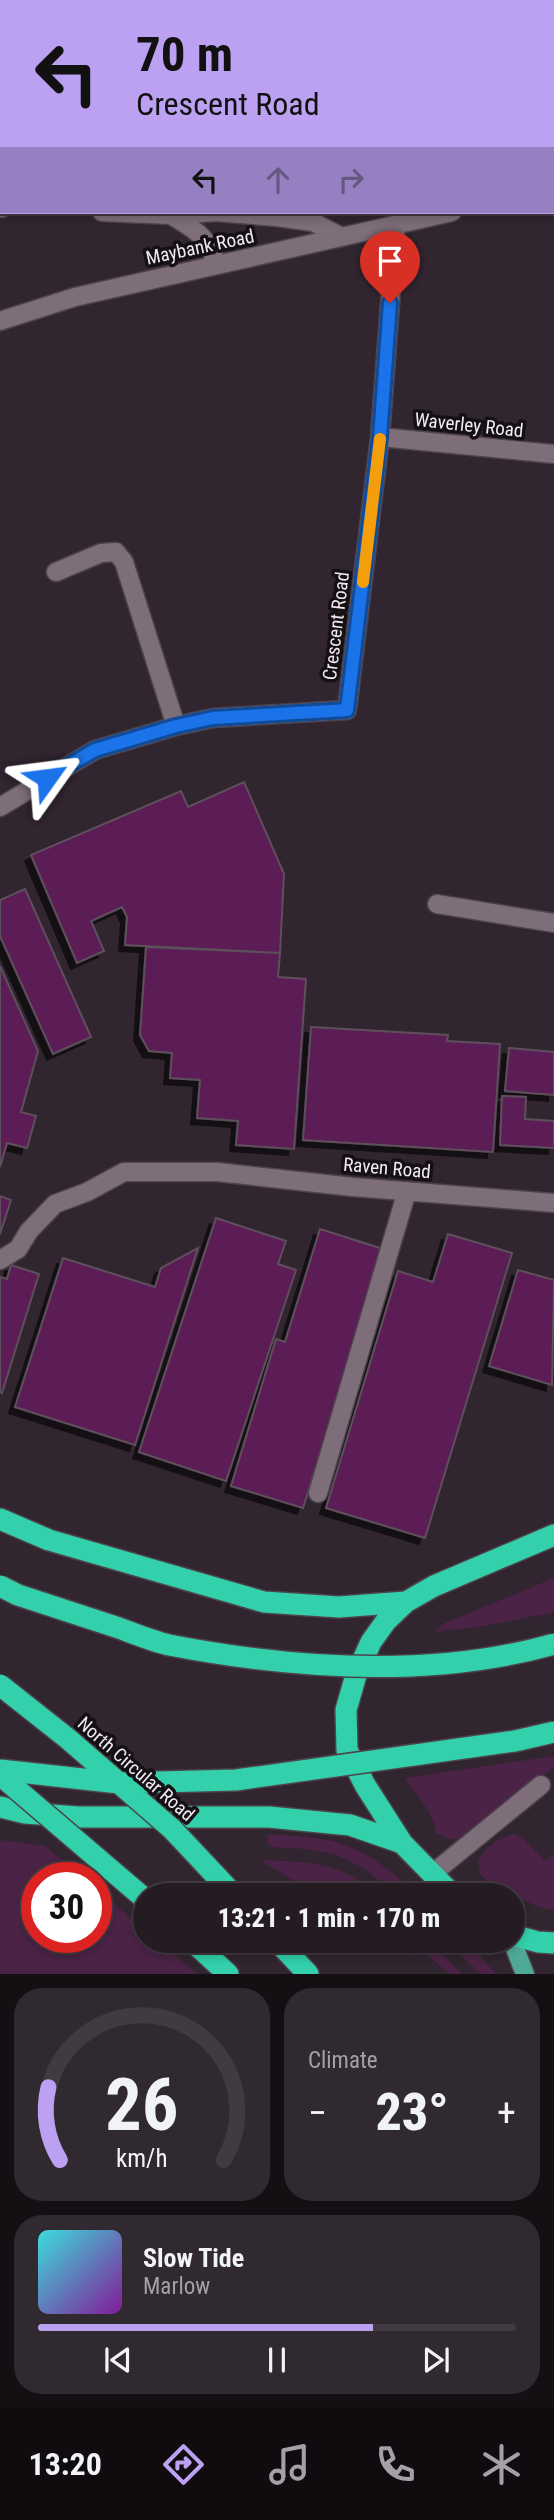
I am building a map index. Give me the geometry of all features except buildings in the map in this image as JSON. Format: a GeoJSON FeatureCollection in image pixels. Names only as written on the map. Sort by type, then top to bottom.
{"type":"FeatureCollection","features":[{"type":"Feature","properties":{"kind":"highway"},"geometry":{"type":"LineString","coordinates":[[0,1519],[49,1540],[264,1602],[339,1607],[406,1602]]}},
{"type":"Feature","properties":{"kind":"highway"},"geometry":{"type":"LineString","coordinates":[[441,1883],[402,1843],[365,1785],[347,1750],[346,1710],[356,1675],[371,1642],[386,1621],[406,1602],[433,1586],[554,1535]]}},
{"type":"Feature","properties":{"kind":"highway"},"geometry":{"type":"LineString","coordinates":[[0,1586],[18,1595],[167,1644],[297,1664],[377,1667],[472,1661],[554,1644]]}},
{"type":"Feature","properties":{"kind":"highway","name":"North Circular Road"},"geometry":{"type":"LineString","coordinates":[[0,1685],[67,1738],[172,1829],[223,1883]]}},
{"type":"Feature","properties":{"kind":"highway"},"geometry":{"type":"LineString","coordinates":[[0,1770],[119,1783],[236,1780],[515,1741],[554,1732]]}},
{"type":"Feature","properties":{"kind":"highway"},"geometry":{"type":"LineString","coordinates":[[0,1775],[133,1889]]}},
{"type":"Feature","properties":{"kind":"highway"},"geometry":{"type":"LineString","coordinates":[[0,1807],[25,1813],[78,1817],[269,1817],[350,1825],[402,1843]]}},
{"type":"Feature","properties":{"kind":"highway"},"geometry":{"type":"LineString","coordinates":[[525,1938],[554,1943]]}},
{"type":"Feature","properties":{"kind":"highway"},"geometry":{"type":"LineString","coordinates":[[205,1953],[228,1974]]}},
{"type":"Feature","properties":{"kind":"highway"},"geometry":{"type":"LineString","coordinates":[[288,1953],[308,1974]]}},
{"type":"Feature","properties":{"kind":"main road"},"geometry":{"type":"LineString","coordinates":[[517,1953],[526,1974]]}},
{"type":"Feature","properties":{"kind":"street"},"geometry":{"type":"LineString","coordinates":[[148,214],[186,214]]}},
{"type":"Feature","properties":{"kind":"street"},"geometry":{"type":"LineString","coordinates":[[277,214],[313,222],[342,237]]}},
{"type":"Feature","properties":{"kind":"street","name":"Maybank Road"},"geometry":{"type":"LineString","coordinates":[[0,321],[75,297],[443,214]]}},
{"type":"Feature","properties":{"kind":"street"},"geometry":{"type":"LineString","coordinates":[[171,215],[202,234],[217,264]]}},
{"type":"Feature","properties":{"kind":"street","name":"Crescent Road"},"geometry":{"type":"LineString","coordinates":[[0,807],[95,750],[176,726],[213,718],[347,710],[380,437],[396,224]]}},
{"type":"Feature","properties":{"kind":"street","name":"Waverley Road"},"geometry":{"type":"LineString","coordinates":[[380,437],[554,454]]}},
{"type":"Feature","properties":{"kind":"street"},"geometry":{"type":"LineString","coordinates":[[56,572],[102,553],[117,552],[124,562],[176,726]]}},
{"type":"Feature","properties":{"kind":"street"},"geometry":{"type":"LineString","coordinates":[[437,904],[554,923]]}},
{"type":"Feature","properties":{"kind":"street","name":"Raven Road"},"geometry":{"type":"LineString","coordinates":[[0,1260],[18,1249],[29,1231],[55,1204],[87,1192],[124,1172],[217,1171],[554,1203]]}},
{"type":"Feature","properties":{"kind":"street"},"geometry":{"type":"LineString","coordinates":[[318,1493],[407,1191]]}},
{"type":"Feature","properties":{"kind":"street"},"geometry":{"type":"LineString","coordinates":[[432,1874],[541,1785]]}},
{"type":"Feature","properties":{"kind":"shaded area"},"geometry":{"type":"Polygon","coordinates":[[[554,1578],[554,1612],[484,1626],[433,1632],[445,1623],[554,1578]]]}},
{"type":"Feature","properties":{"kind":"shaded area"},"geometry":{"type":"Polygon","coordinates":[[[554,1756],[554,1767],[462,1838],[448,1839],[436,1833],[428,1811],[405,1778],[554,1756]]]}},
{"type":"Feature","properties":{"kind":"shaded area"},"geometry":{"type":"Polygon","coordinates":[[[515,1834],[525,1840],[545,1861],[554,1854],[554,1910],[525,1901],[525,1883],[488,1883],[480,1874],[478,1860],[485,1850],[515,1834]]]}},
{"type":"Feature","properties":{"kind":"shaded area"},"geometry":{"type":"Polygon","coordinates":[[[267,1835],[333,1841],[366,1855],[404,1883],[382,1883],[362,1867],[334,1854],[272,1847],[268,1844],[267,1835]]]}},
{"type":"Feature","properties":{"kind":"shaded area"},"geometry":{"type":"Polygon","coordinates":[[[0,1840],[45,1846],[64,1862],[21,1862],[21,1953],[112,1953],[112,1902],[133,1920],[133,1953],[172,1953],[197,1974],[0,1974],[0,1840]]]}},
{"type":"Feature","properties":{"kind":"shaded area"},"geometry":{"type":"Polygon","coordinates":[[[260,1860],[323,1866],[350,1875],[362,1883],[297,1883],[260,1860]]]}},
{"type":"Feature","properties":{"kind":"shaded area"},"geometry":{"type":"Polygon","coordinates":[[[424,1953],[440,1953],[462,1974],[450,1974],[424,1953]]]}},
{"type":"Feature","properties":{"kind":"shaded area"},"geometry":{"type":"Polygon","coordinates":[[[458,1953],[478,1953],[496,1974],[481,1974],[458,1953]]]}},
{"type":"Feature","properties":{"kind":"slow traffic"},"geometry":{"type":"LineString","coordinates":[[363,582],[380,439]]}},
{"type":"Feature","properties":{"kind":"route"},"geometry":{"type":"LineString","coordinates":[[47,778],[95,750],[176,726],[213,718],[347,710],[380,437],[390,303]]}}]}
